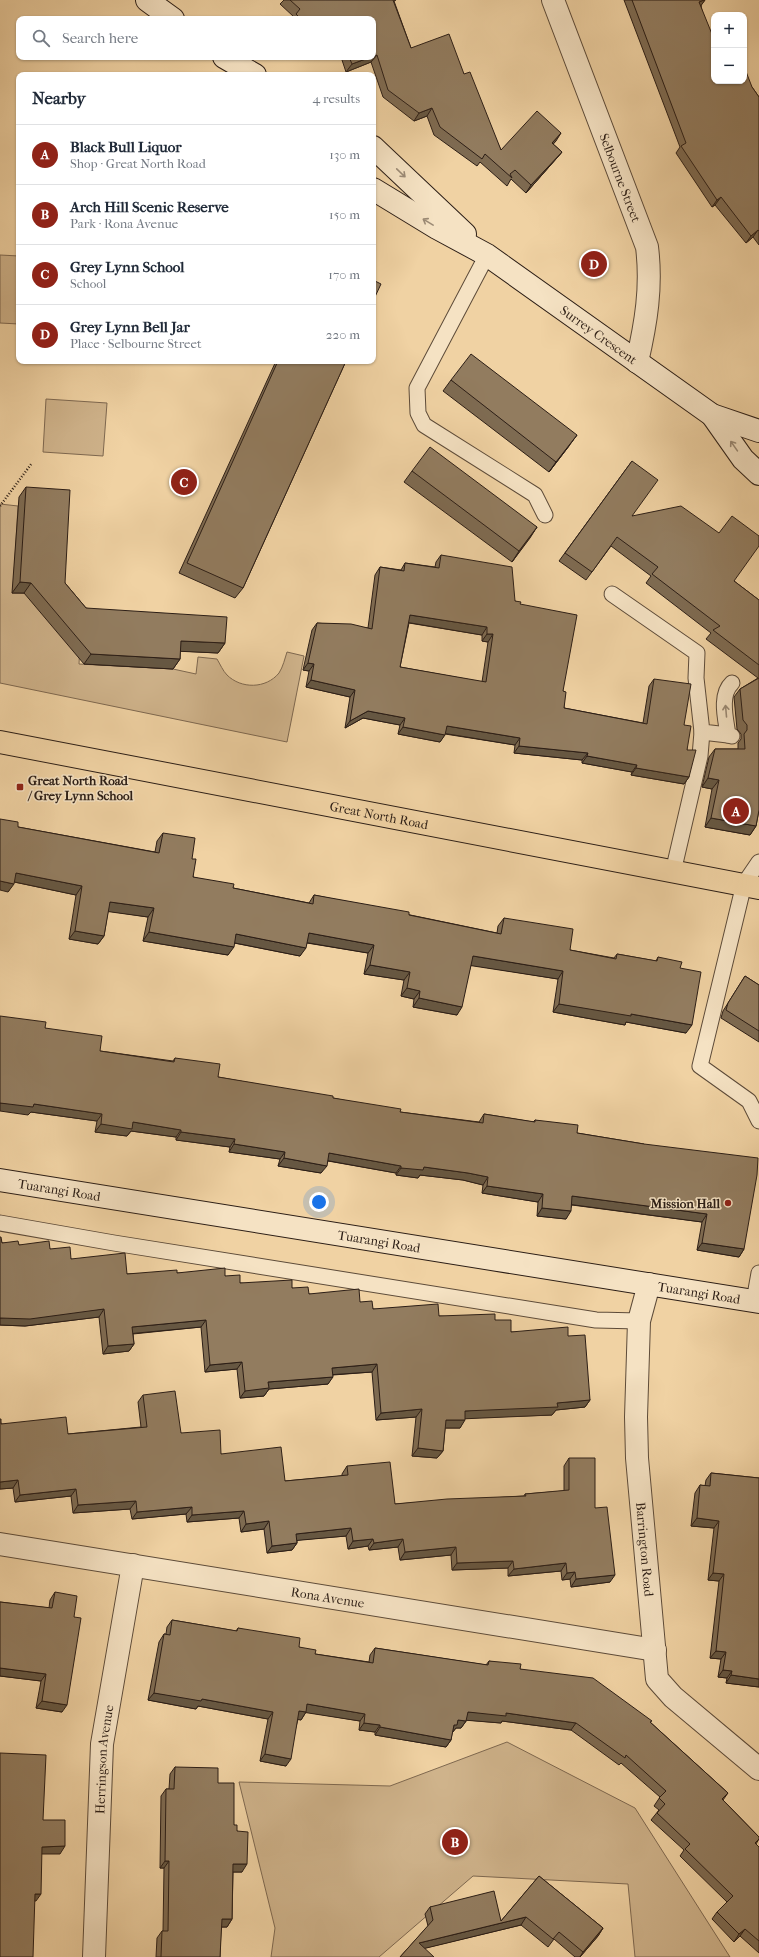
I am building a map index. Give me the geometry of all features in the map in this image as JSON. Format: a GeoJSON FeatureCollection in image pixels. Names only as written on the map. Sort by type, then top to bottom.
{"type":"FeatureCollection","features":[{"type":"Feature","properties":{"kind":"main road","name":"Great North Road"},"geometry":{"type":"LineString","coordinates":[[0,742],[673,872],[754,884]]}},
{"type":"Feature","properties":{"kind":"street"},"geometry":{"type":"LineString","coordinates":[[148,0],[169,16]]}},
{"type":"Feature","properties":{"kind":"street","name":"Selbourne Street"},"geometry":{"type":"LineString","coordinates":[[553,0],[647,246],[650,269],[648,301],[646,323],[637,362]]}},
{"type":"Feature","properties":{"kind":"street"},"geometry":{"type":"LineString","coordinates":[[227,60],[240,72]]}},
{"type":"Feature","properties":{"kind":"street"},"geometry":{"type":"LineString","coordinates":[[229,60],[250,72]]}},
{"type":"Feature","properties":{"kind":"street","name":"Surrey Crescent"},"geometry":{"type":"LineString","coordinates":[[376,149],[487,255]]}},
{"type":"Feature","properties":{"kind":"street","name":"Surrey Crescent"},"geometry":{"type":"LineString","coordinates":[[376,190],[437,228],[487,255],[712,415],[759,431]]}},
{"type":"Feature","properties":{"kind":"street","name":"Surrey Crescent"},"geometry":{"type":"LineString","coordinates":[[712,415],[743,459],[759,474]]}},
{"type":"Feature","properties":{"kind":"street","name":"Tuarangi Road"},"geometry":{"type":"LineString","coordinates":[[0,1180],[756,1302]]}},
{"type":"Feature","properties":{"kind":"street","name":"Barrington Road"},"geometry":{"type":"LineString","coordinates":[[649,1284],[639,1321],[636,1417],[637,1472],[657,1679],[673,1697],[759,1769]]}},
{"type":"Feature","properties":{"kind":"street","name":"Rona Avenue"},"geometry":{"type":"LineString","coordinates":[[0,1544],[655,1650]]}},
{"type":"Feature","properties":{"kind":"street","name":"Herringson Avenue"},"geometry":{"type":"LineString","coordinates":[[94,1957],[102,1744],[133,1565]]}},
{"type":"Feature","properties":{"kind":"lane"},"geometry":{"type":"LineString","coordinates":[[487,255],[417,388],[418,413],[424,425],[535,495],[545,515]]}},
{"type":"Feature","properties":{"kind":"lane"},"geometry":{"type":"LineString","coordinates":[[612,594],[697,653],[696,678],[702,732],[700,756],[673,872]]}},
{"type":"Feature","properties":{"kind":"lane"},"geometry":{"type":"LineString","coordinates":[[702,732],[730,736],[725,702],[726,693],[732,684]]}},
{"type":"Feature","properties":{"kind":"lane"},"geometry":{"type":"LineString","coordinates":[[759,862],[754,884],[700,1066],[749,1101],[759,1121]]}},
{"type":"Feature","properties":{"kind":"lane"},"geometry":{"type":"LineString","coordinates":[[0,1222],[122,1245],[596,1320],[639,1321]]}},
{"type":"Feature","properties":{"kind":"lane"},"geometry":{"type":"LineString","coordinates":[[756,1302],[759,1273]]}},
{"type":"Feature","properties":{"kind":"path"},"geometry":{"type":"LineString","coordinates":[[0,506],[32,463]]}},
{"type":"Feature","properties":{"kind":"shaded area"},"geometry":{"type":"Polygon","coordinates":[[[0,255],[16,256],[16,324],[0,323],[0,255]]]}},
{"type":"Feature","properties":{"kind":"shaded area"},"geometry":{"type":"Polygon","coordinates":[[[46,399],[107,403],[103,456],[43,452],[46,399]]]}},
{"type":"Feature","properties":{"kind":"shaded area"},"geometry":{"type":"Polygon","coordinates":[[[0,504],[18,506],[13,592],[45,595],[80,643],[79,664],[173,669],[196,674],[198,657],[217,659],[226,673],[233,680],[246,685],[253,685],[267,682],[274,678],[279,673],[283,665],[287,652],[304,656],[287,742],[0,683],[0,504]]]}},
{"type":"Feature","properties":{"kind":"shaded area"},"geometry":{"type":"Polygon","coordinates":[[[507,1742],[635,1808],[730,1957],[635,1957],[628,1884],[473,1876],[379,1957],[271,1957],[275,1928],[239,1782],[390,1786],[507,1742]]]}},
{"type":"Feature","properties":{"kind":"building"},"geometry":{"type":"Polygon","coordinates":[[[290,0],[393,0],[411,48],[449,34],[464,74],[470,72],[501,150],[537,111],[561,133],[552,143],[562,152],[531,185],[515,170],[510,174],[512,178],[485,154],[482,159],[440,127],[432,108],[419,113],[388,90],[376,55],[376,16],[298,16],[296,14],[300,9],[290,0]]]}},
{"type":"Feature","properties":{"kind":"building"},"geometry":{"type":"Polygon","coordinates":[[[632,0],[704,0],[699,2],[711,32],[711,84],[747,84],[747,74],[752,87],[759,97],[759,231],[758,230],[751,236],[721,197],[717,200],[681,146],[686,143],[632,0]]]}},
{"type":"Feature","properties":{"kind":"building"},"geometry":{"type":"Polygon","coordinates":[[[350,60],[363,60],[352,64],[350,60]]]}},
{"type":"Feature","properties":{"kind":"building"},"geometry":{"type":"Polygon","coordinates":[[[376,282],[381,284],[376,295],[376,282]]]}},
{"type":"Feature","properties":{"kind":"building"},"geometry":{"type":"Polygon","coordinates":[[[471,354],[577,435],[556,462],[451,380],[471,354]]]}},
{"type":"Feature","properties":{"kind":"building"},"geometry":{"type":"Polygon","coordinates":[[[277,364],[345,364],[243,588],[187,563],[277,364]]]}},
{"type":"Feature","properties":{"kind":"building"},"geometry":{"type":"Polygon","coordinates":[[[430,447],[537,527],[519,551],[412,471],[430,447]]]}},
{"type":"Feature","properties":{"kind":"building"},"geometry":{"type":"Polygon","coordinates":[[[632,461],[658,480],[632,516],[681,506],[719,533],[732,516],[759,536],[759,546],[734,581],[759,600],[759,665],[713,630],[720,626],[652,574],[658,567],[617,537],[592,572],[565,553],[632,461]]]}},
{"type":"Feature","properties":{"kind":"building"},"geometry":{"type":"Polygon","coordinates":[[[26,487],[70,490],[65,583],[86,608],[227,617],[225,643],[181,641],[180,659],[91,654],[31,583],[20,582],[26,487]]]}},
{"type":"Feature","properties":{"kind":"building"},"geometry":{"type":"Polygon","coordinates":[[[441,555],[512,567],[515,601],[521,602],[520,604],[577,615],[563,691],[566,692],[564,708],[647,724],[654,679],[691,684],[684,725],[691,726],[687,750],[696,750],[689,777],[636,768],[637,765],[587,756],[588,753],[519,746],[520,738],[447,726],[445,735],[403,727],[405,718],[368,711],[350,721],[355,690],[311,680],[314,664],[308,663],[317,623],[351,624],[372,629],[380,567],[404,571],[405,563],[439,568],[441,555]],[[410,615],[400,667],[486,682],[493,634],[487,634],[487,627],[410,615]]]}},
{"type":"Feature","properties":{"kind":"building"},"geometry":{"type":"Polygon","coordinates":[[[759,678],[759,810],[756,826],[711,818],[719,780],[708,778],[715,749],[745,749],[744,734],[747,730],[747,725],[743,720],[740,689],[759,678]]]}},
{"type":"Feature","properties":{"kind":"building"},"geometry":{"type":"Polygon","coordinates":[[[0,819],[18,822],[18,827],[159,853],[163,833],[195,838],[192,859],[196,859],[193,877],[234,884],[233,888],[313,904],[314,895],[409,912],[409,915],[501,934],[504,918],[573,929],[570,950],[616,959],[617,954],[657,961],[658,957],[682,962],[680,968],[701,972],[692,1025],[631,1014],[631,1016],[559,1004],[563,971],[473,956],[462,1007],[419,998],[420,991],[407,988],[410,972],[370,965],[374,945],[309,933],[306,948],[236,934],[234,947],[149,932],[154,908],[110,902],[104,936],[75,931],[82,886],[16,873],[14,884],[0,881],[0,819]]]}},
{"type":"Feature","properties":{"kind":"building"},"geometry":{"type":"Polygon","coordinates":[[[745,976],[759,985],[759,1031],[726,1010],[728,1003],[745,976]]]}},
{"type":"Feature","properties":{"kind":"building"},"geometry":{"type":"Polygon","coordinates":[[[0,1016],[46,1022],[45,1028],[102,1036],[100,1051],[174,1062],[175,1058],[220,1064],[218,1077],[401,1109],[400,1112],[483,1123],[484,1114],[535,1122],[535,1120],[578,1125],[577,1133],[644,1144],[758,1158],[757,1175],[744,1249],[702,1243],[707,1214],[572,1196],[571,1211],[542,1208],[543,1194],[487,1186],[488,1177],[468,1173],[424,1167],[423,1170],[401,1168],[401,1166],[329,1153],[327,1166],[284,1158],[285,1152],[234,1144],[235,1139],[181,1132],[181,1130],[133,1122],[132,1129],[101,1124],[102,1114],[34,1104],[33,1107],[0,1103],[0,1016]]]}},
{"type":"Feature","properties":{"kind":"building"},"geometry":{"type":"Polygon","coordinates":[[[0,1237],[2,1243],[18,1241],[19,1245],[49,1241],[50,1249],[70,1247],[71,1259],[125,1253],[127,1274],[177,1270],[177,1273],[225,1268],[225,1276],[240,1275],[240,1283],[292,1280],[292,1288],[308,1287],[309,1294],[359,1289],[360,1302],[372,1301],[373,1309],[438,1304],[439,1316],[495,1314],[495,1320],[511,1320],[511,1332],[568,1327],[568,1336],[585,1335],[590,1400],[557,1403],[558,1407],[465,1411],[465,1420],[446,1420],[443,1451],[418,1448],[422,1409],[381,1413],[377,1364],[332,1368],[333,1377],[268,1382],[269,1388],[245,1391],[242,1362],[210,1365],[206,1320],[132,1327],[134,1344],[108,1346],[104,1309],[30,1319],[0,1318],[0,1237]]]}},
{"type":"Feature","properties":{"kind":"building"},"geometry":{"type":"Polygon","coordinates":[[[175,1391],[181,1433],[220,1430],[221,1454],[281,1447],[285,1481],[348,1475],[347,1466],[390,1462],[395,1504],[447,1499],[526,1496],[525,1494],[569,1490],[569,1458],[595,1458],[595,1508],[607,1507],[615,1575],[576,1579],[575,1572],[567,1573],[566,1563],[514,1569],[513,1561],[457,1563],[456,1547],[405,1552],[403,1539],[374,1543],[373,1539],[353,1541],[351,1528],[296,1534],[297,1543],[272,1546],[269,1521],[246,1524],[244,1511],[192,1515],[192,1507],[137,1512],[136,1501],[78,1505],[76,1489],[20,1495],[18,1480],[0,1482],[0,1419],[1,1424],[66,1417],[68,1434],[147,1427],[143,1395],[175,1391]]]}},
{"type":"Feature","properties":{"kind":"building"},"geometry":{"type":"Polygon","coordinates":[[[711,1473],[759,1478],[759,1679],[731,1675],[732,1671],[723,1670],[726,1652],[716,1651],[724,1574],[713,1573],[719,1521],[697,1518],[700,1485],[710,1486],[711,1473]]]}},
{"type":"Feature","properties":{"kind":"building"},"geometry":{"type":"Polygon","coordinates":[[[55,1592],[77,1596],[74,1617],[81,1618],[67,1705],[42,1701],[46,1674],[0,1668],[0,1602],[52,1608],[55,1592]]]}},
{"type":"Feature","properties":{"kind":"building"},"geometry":{"type":"Polygon","coordinates":[[[172,1620],[237,1631],[238,1628],[300,1638],[299,1647],[316,1650],[315,1654],[373,1663],[375,1648],[488,1665],[489,1661],[521,1664],[520,1669],[593,1678],[652,1721],[650,1722],[728,1793],[722,1799],[759,1837],[755,1843],[759,1847],[759,1941],[745,1929],[739,1934],[717,1912],[733,1896],[685,1849],[690,1844],[657,1813],[665,1804],[659,1798],[666,1791],[626,1755],[625,1758],[576,1723],[506,1713],[506,1716],[468,1712],[466,1721],[458,1720],[457,1725],[454,1725],[451,1740],[364,1723],[365,1714],[307,1704],[306,1712],[299,1711],[291,1759],[265,1754],[273,1712],[202,1699],[201,1701],[154,1693],[164,1634],[170,1635],[172,1620]]]}},
{"type":"Feature","properties":{"kind":"building"},"geometry":{"type":"Polygon","coordinates":[[[0,1753],[46,1755],[43,1820],[65,1820],[65,1846],[42,1847],[41,1894],[35,1894],[33,1957],[0,1957],[0,1753]]]}},
{"type":"Feature","properties":{"kind":"building"},"geometry":{"type":"Polygon","coordinates":[[[175,1767],[218,1768],[218,1783],[234,1783],[234,1825],[237,1825],[237,1831],[248,1832],[247,1864],[233,1864],[232,1919],[222,1919],[220,1957],[161,1957],[162,1931],[168,1931],[169,1861],[165,1861],[166,1789],[174,1789],[175,1767]]]}},
{"type":"Feature","properties":{"kind":"building"},"geometry":{"type":"Polygon","coordinates":[[[539,1876],[603,1928],[583,1952],[559,1932],[553,1939],[526,1917],[419,1943],[434,1957],[400,1957],[433,1920],[430,1907],[494,1891],[501,1921],[539,1876]]]}},
{"type":"Feature","properties":{"kind":"place","name":"Grey Lynn Bell Jar"},"geometry":{"type":"Point","coordinates":[594,264]}},
{"type":"Feature","properties":{"kind":"place","name":"Grey Lynn School"},"geometry":{"type":"Point","coordinates":[184,482]}},
{"type":"Feature","properties":{"kind":"place","name":"Great North Road / Grey Lynn School"},"geometry":{"type":"Point","coordinates":[20,787]}},
{"type":"Feature","properties":{"kind":"place","name":"Black Bull Liquor"},"geometry":{"type":"Point","coordinates":[736,811]}},
{"type":"Feature","properties":{"kind":"place","name":"Mission Hall"},"geometry":{"type":"Point","coordinates":[728,1203]}},
{"type":"Feature","properties":{"kind":"place","name":"Arch Hill Scenic Reserve"},"geometry":{"type":"Point","coordinates":[455,1842]}}]}
